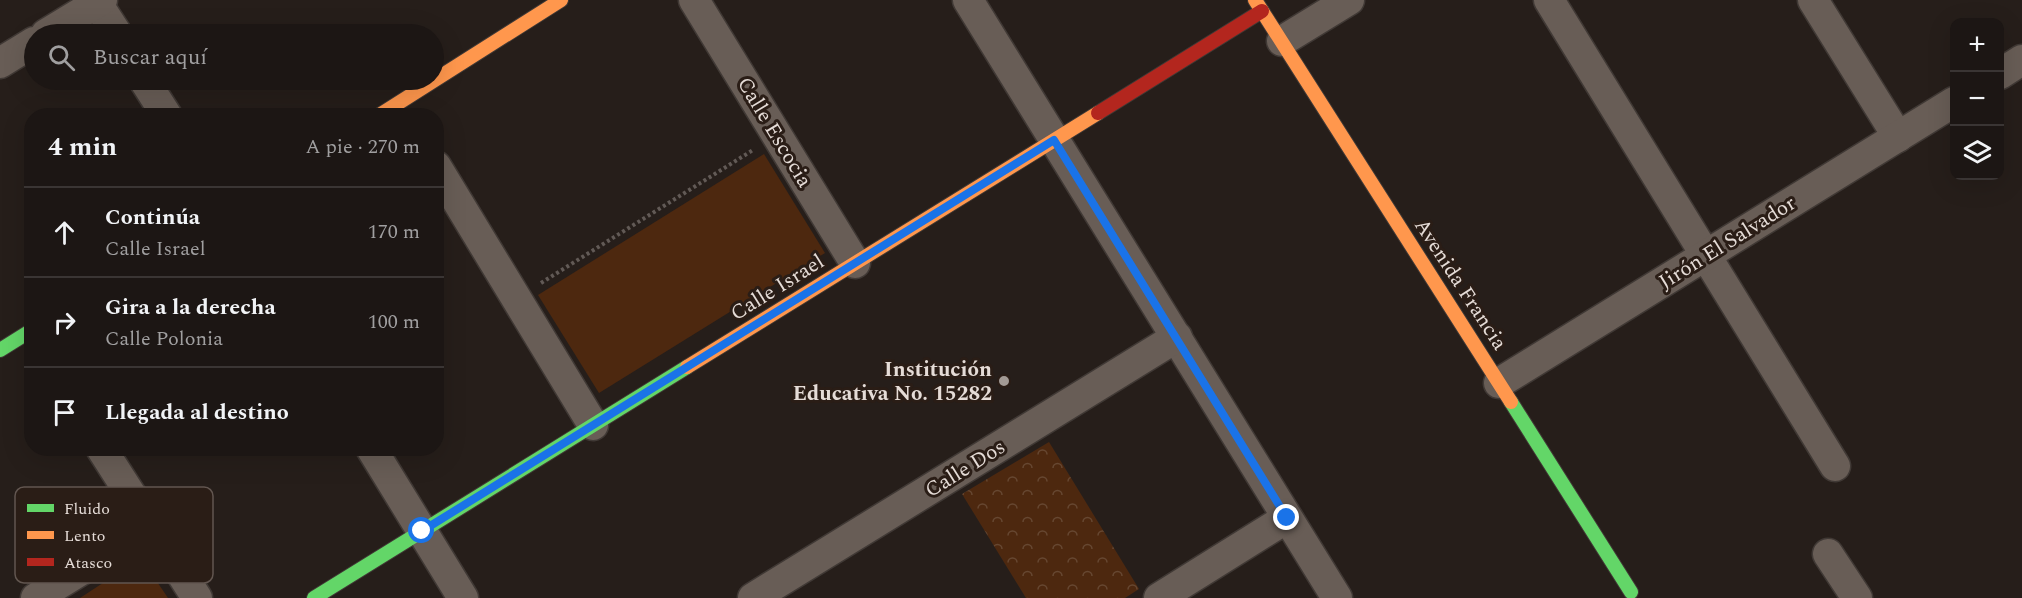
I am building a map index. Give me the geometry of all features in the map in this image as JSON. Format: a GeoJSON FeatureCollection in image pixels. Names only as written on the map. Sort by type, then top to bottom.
{"type":"FeatureCollection","features":[{"type":"Feature","properties":{"kind":"street"},"geometry":{"type":"LineString","coordinates":[[444,78],[561,0]]}},
{"type":"Feature","properties":{"kind":"street","name":"Calle Escocia"},"geometry":{"type":"LineString","coordinates":[[694,0],[855,263]]}},
{"type":"Feature","properties":{"kind":"street"},"geometry":{"type":"LineString","coordinates":[[968,0],[1337,598]]}},
{"type":"Feature","properties":{"kind":"street"},"geometry":{"type":"LineString","coordinates":[[1281,41],[1348,0]]}},
{"type":"Feature","properties":{"kind":"street"},"geometry":{"type":"LineString","coordinates":[[1549,0],[1836,466]]}},
{"type":"Feature","properties":{"kind":"street"},"geometry":{"type":"LineString","coordinates":[[1813,0],[1898,137]]}},
{"type":"Feature","properties":{"kind":"street"},"geometry":{"type":"LineString","coordinates":[[62,24],[98,1],[111,24]]}},
{"type":"Feature","properties":{"kind":"street","name":"Calle Israel"},"geometry":{"type":"LineString","coordinates":[[314,598],[1054,140],[1258,5]]}},
{"type":"Feature","properties":{"kind":"street","name":"Avenida Francia"},"geometry":{"type":"LineString","coordinates":[[1258,5],[1631,592]]}},
{"type":"Feature","properties":{"kind":"street"},"geometry":{"type":"LineString","coordinates":[[0,63],[24,48]]}},
{"type":"Feature","properties":{"kind":"street"},"geometry":{"type":"LineString","coordinates":[[2003,72],[2022,60]]}},
{"type":"Feature","properties":{"kind":"street"},"geometry":{"type":"LineString","coordinates":[[150,90],[162,108]]}},
{"type":"Feature","properties":{"kind":"street"},"geometry":{"type":"LineString","coordinates":[[399,108],[426,90]]}},
{"type":"Feature","properties":{"kind":"street","name":"Jirón El Salvador"},"geometry":{"type":"LineString","coordinates":[[1499,383],[1950,104]]}},
{"type":"Feature","properties":{"kind":"street"},"geometry":{"type":"LineString","coordinates":[[444,179],[593,425]]}},
{"type":"Feature","properties":{"kind":"street"},"geometry":{"type":"LineString","coordinates":[[0,350],[24,337]]}},
{"type":"Feature","properties":{"kind":"street","name":"Calle Dos"},"geometry":{"type":"LineString","coordinates":[[753,598],[1176,338]]}},
{"type":"Feature","properties":{"kind":"street"},"geometry":{"type":"LineString","coordinates":[[106,456],[126,487]]}},
{"type":"Feature","properties":{"kind":"street"},"geometry":{"type":"LineString","coordinates":[[377,456],[464,598]]}},
{"type":"Feature","properties":{"kind":"street"},"geometry":{"type":"LineString","coordinates":[[1159,598],[1287,518]]}},
{"type":"Feature","properties":{"kind":"street"},"geometry":{"type":"LineString","coordinates":[[1827,554],[1857,598]]}},
{"type":"Feature","properties":{"kind":"street"},"geometry":{"type":"LineString","coordinates":[[36,598],[60,583]]}},
{"type":"Feature","properties":{"kind":"street"},"geometry":{"type":"LineString","coordinates":[[187,583],[197,598]]}},
{"type":"Feature","properties":{"kind":"path"},"geometry":{"type":"LineString","coordinates":[[517,298],[777,135]]}},
{"type":"Feature","properties":{"kind":"green space"},"geometry":{"type":"Polygon","coordinates":[[[764,154],[825,253],[599,393],[538,295],[764,154]]]}},
{"type":"Feature","properties":{"kind":"green space"},"geometry":{"type":"Polygon","coordinates":[[[1049,442],[1139,589],[1125,598],[1026,598],[962,494],[1049,442]]]}},
{"type":"Feature","properties":{"kind":"green space"},"geometry":{"type":"Polygon","coordinates":[[[103,583],[158,583],[168,598],[80,598],[103,583]]]}},
{"type":"Feature","properties":{"kind":"traffic: fast"},"geometry":{"type":"LineString","coordinates":[[0,350],[24,335]]}},
{"type":"Feature","properties":{"kind":"traffic: fast"},"geometry":{"type":"LineString","coordinates":[[314,598],[687,367]]}},
{"type":"Feature","properties":{"kind":"traffic: fast"},"geometry":{"type":"LineString","coordinates":[[1511,402],[1631,592]]}},
{"type":"Feature","properties":{"kind":"traffic: slow"},"geometry":{"type":"LineString","coordinates":[[444,74],[561,0]]}},
{"type":"Feature","properties":{"kind":"traffic: slow"},"geometry":{"type":"LineString","coordinates":[[1255,0],[1511,402]]}},
{"type":"Feature","properties":{"kind":"traffic: slow"},"geometry":{"type":"LineString","coordinates":[[391,108],[419,90]]}},
{"type":"Feature","properties":{"kind":"traffic: slow"},"geometry":{"type":"LineString","coordinates":[[687,367],[1098,113]]}},
{"type":"Feature","properties":{"kind":"traffic: jam"},"geometry":{"type":"LineString","coordinates":[[1098,113],[1262,11]]}},
{"type":"Feature","properties":{"kind":"place","name":"Institución Educativa No. 15282"},"geometry":{"type":"Point","coordinates":[1004,381]}},
{"type":"Feature","properties":{"kind":"route"},"geometry":{"type":"LineString","coordinates":[[422,531],[1054,140],[1287,518]]}}]}
